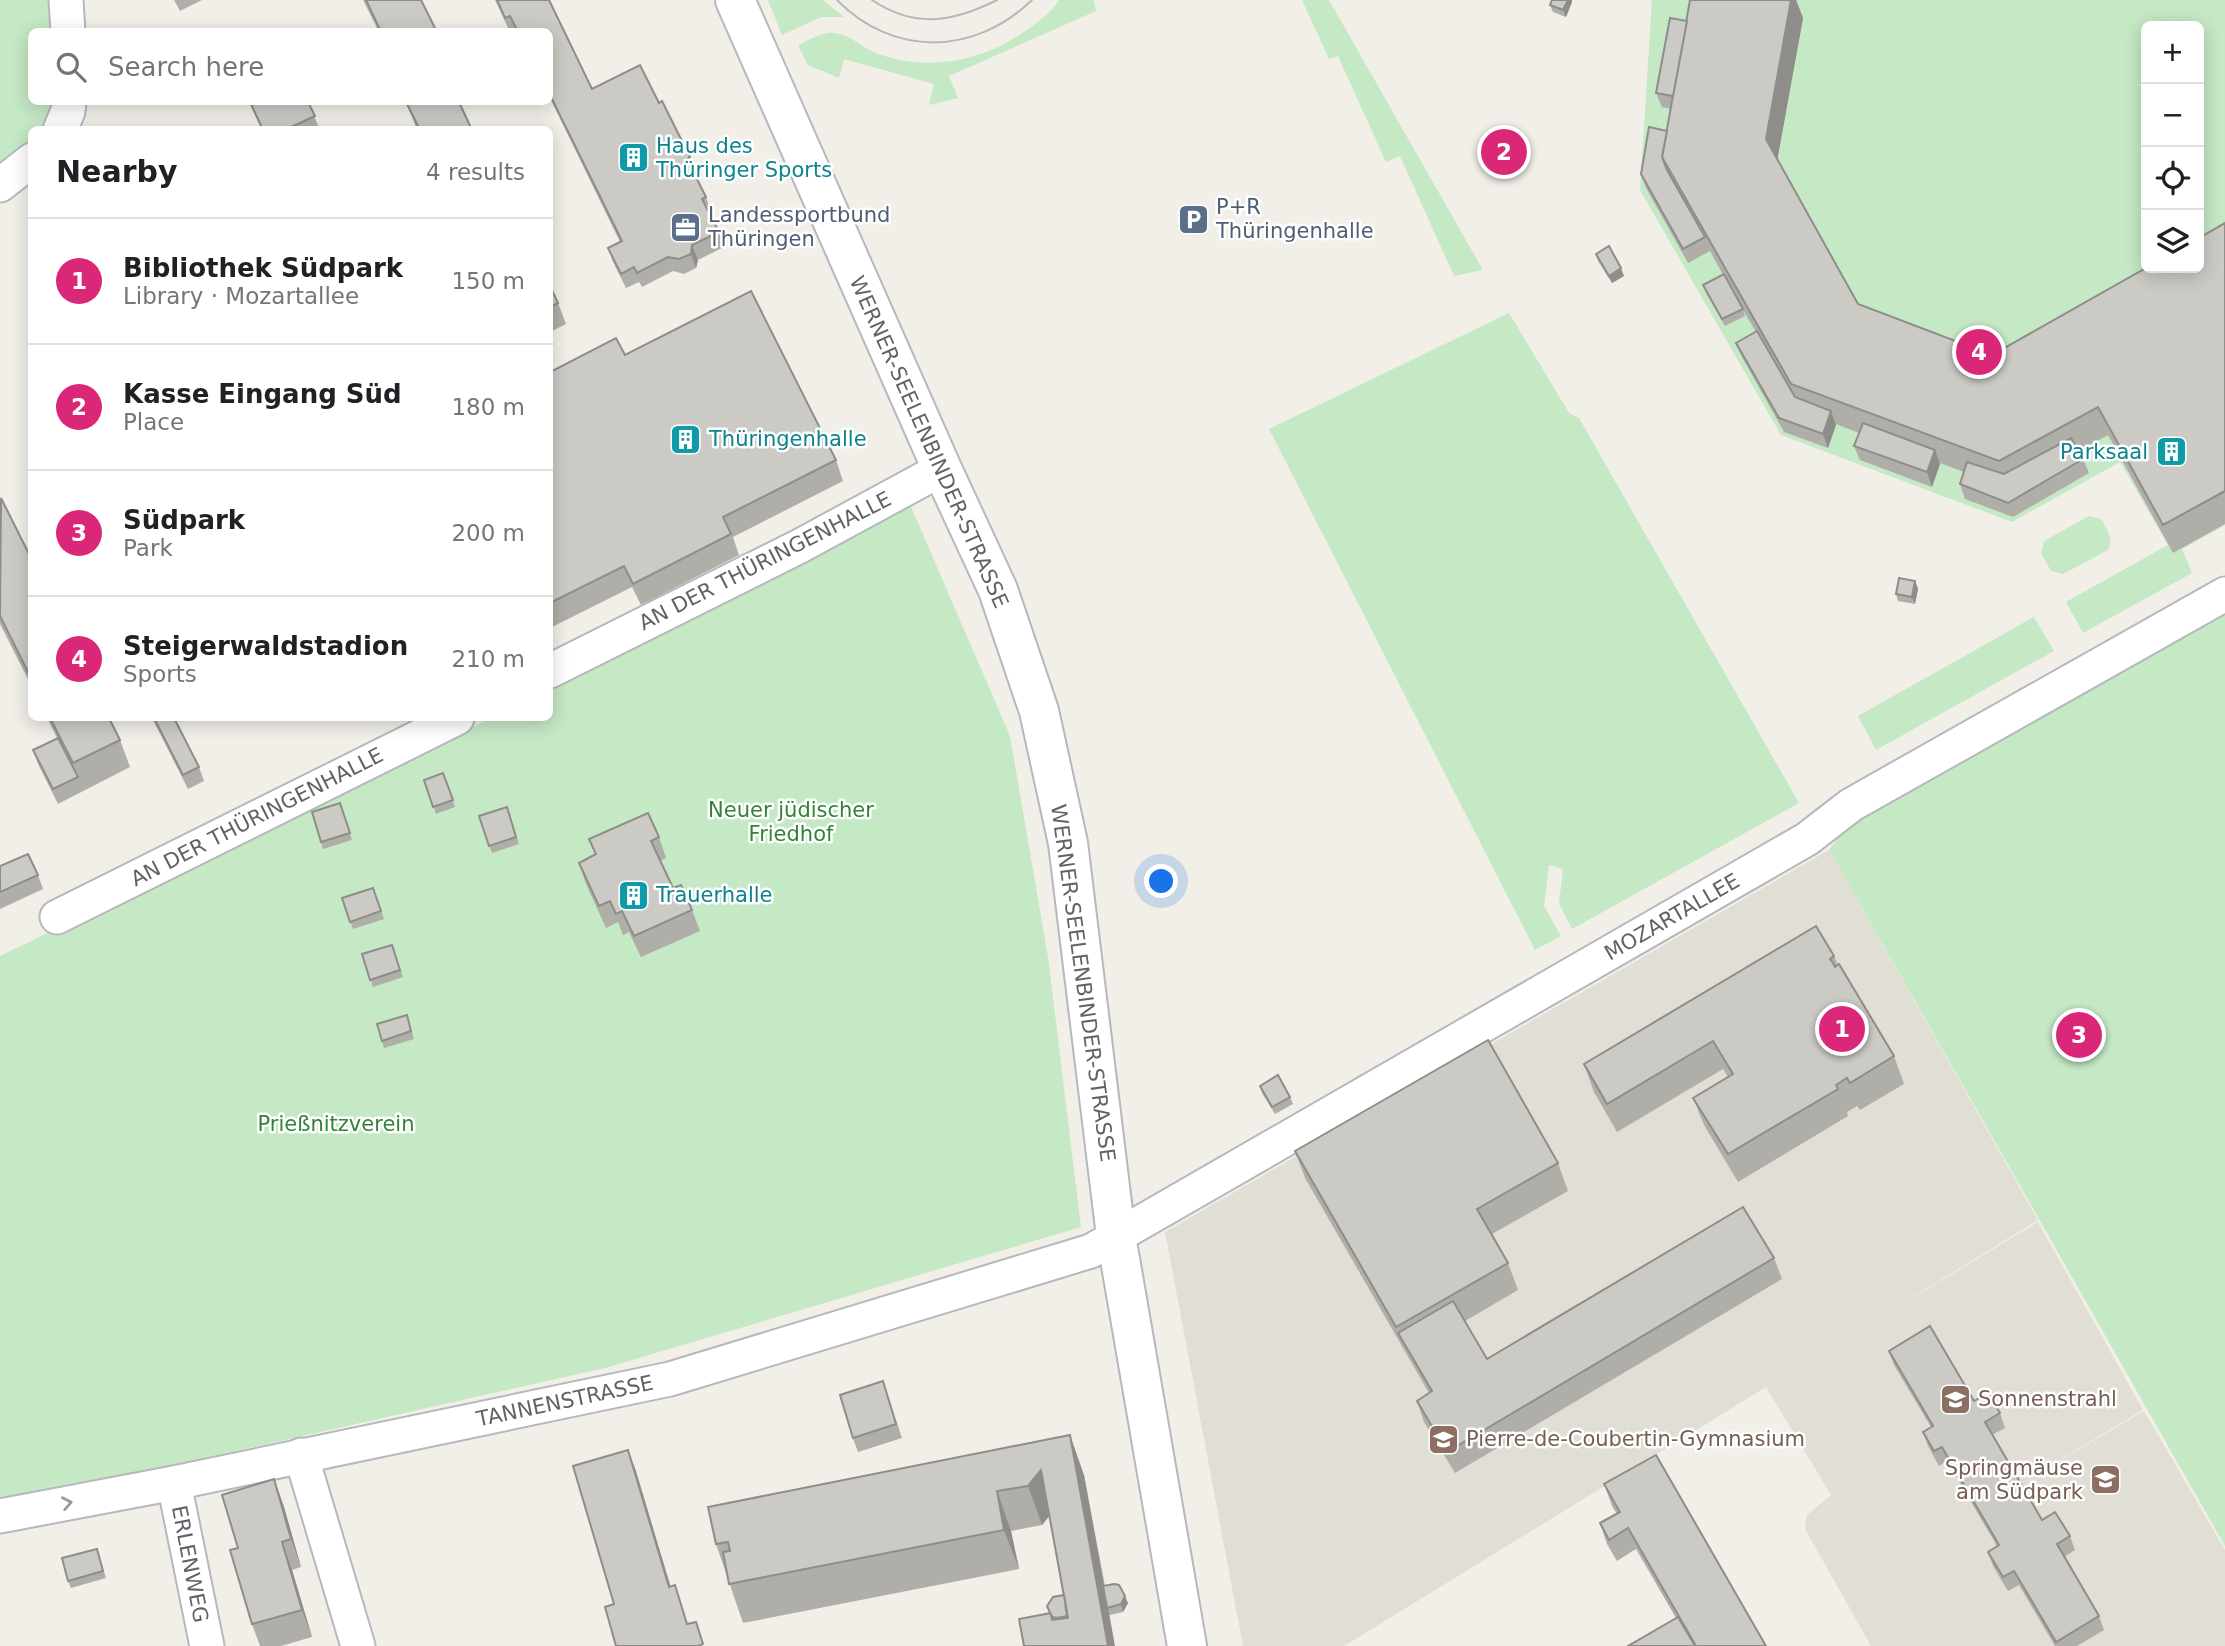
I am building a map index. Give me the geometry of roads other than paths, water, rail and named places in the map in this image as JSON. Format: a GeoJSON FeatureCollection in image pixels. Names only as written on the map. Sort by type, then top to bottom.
{"type":"FeatureCollection","features":[{"type":"Feature","properties":{"kind":"street"},"geometry":{"type":"LineString","coordinates":[[66,0],[68,28]]}},
{"type":"Feature","properties":{"kind":"street","name":"WERNER-SEELENBINDER-STRASSE"},"geometry":{"type":"LineString","coordinates":[[735,0],[998,590],[1039,711],[1068,843],[1116,1236],[1187,1646]]}},
{"type":"Feature","properties":{"kind":"street"},"geometry":{"type":"LineString","coordinates":[[62,126],[69,105]]}},
{"type":"Feature","properties":{"kind":"street"},"geometry":{"type":"LineString","coordinates":[[0,185],[28,163]]}},
{"type":"Feature","properties":{"kind":"street","name":"AN DER THÜRINGENHALLE"},"geometry":{"type":"LineString","coordinates":[[553,670],[800,546],[942,469]]}},
{"type":"Feature","properties":{"kind":"street","name":"MOZARTALLEE"},"geometry":{"type":"LineString","coordinates":[[1116,1236],[1795,846],[1851,805],[2225,593]]}},
{"type":"Feature","properties":{"kind":"street","name":"AN DER THÜRINGENHALLE"},"geometry":{"type":"LineString","coordinates":[[57,917],[451,721]]}},
{"type":"Feature","properties":{"kind":"street","name":"TANNENSTRASSE"},"geometry":{"type":"LineString","coordinates":[[0,1516],[174,1483],[670,1379],[1091,1251],[1116,1236]]}},
{"type":"Feature","properties":{"kind":"street"},"geometry":{"type":"LineString","coordinates":[[301,1455],[358,1646]]}},
{"type":"Feature","properties":{"kind":"street","name":"ERLENWEG"},"geometry":{"type":"LineString","coordinates":[[174,1483],[206,1646]]}},
{"type":"Feature","properties":{"kind":"tram line"},"geometry":{"type":"LineString","coordinates":[[837,0],[859,19],[884,32],[909,40],[934,42],[960,39],[986,31],[1010,18],[1032,0]]}},
{"type":"Feature","properties":{"kind":"tram line"},"geometry":{"type":"LineString","coordinates":[[872,0],[888,9],[919,19],[949,17],[981,8],[997,0]]}},
{"type":"Feature","properties":{"kind":"place","name":"Kasse Eingang Süd"},"geometry":{"type":"Point","coordinates":[1504,152]}},
{"type":"Feature","properties":{"kind":"place","name":"Haus des Thüringer Sports"},"geometry":{"type":"Point","coordinates":[633,158]}},
{"type":"Feature","properties":{"kind":"place","name":"P+R Thüringenhalle"},"geometry":{"type":"Point","coordinates":[1193,219]}},
{"type":"Feature","properties":{"kind":"place","name":"Landessportbund Thüringen"},"geometry":{"type":"Point","coordinates":[685,227]}},
{"type":"Feature","properties":{"kind":"place","name":"Steigerwaldstadion"},"geometry":{"type":"Point","coordinates":[1979,352]}},
{"type":"Feature","properties":{"kind":"place","name":"Thüringenhalle"},"geometry":{"type":"Point","coordinates":[686,439]}},
{"type":"Feature","properties":{"kind":"place","name":"Parksaal"},"geometry":{"type":"Point","coordinates":[2171,452]}},
{"type":"Feature","properties":{"kind":"place","name":"Trauerhalle"},"geometry":{"type":"Point","coordinates":[633,895]}},
{"type":"Feature","properties":{"kind":"place","name":"Bibliothek Südpark"},"geometry":{"type":"Point","coordinates":[1842,1029]}},
{"type":"Feature","properties":{"kind":"place","name":"Südpark"},"geometry":{"type":"Point","coordinates":[2079,1035]}},
{"type":"Feature","properties":{"kind":"place","name":"Sonnenstrahl"},"geometry":{"type":"Point","coordinates":[1955,1399]}},
{"type":"Feature","properties":{"kind":"place","name":"Pierre-de-Coubertin-Gymnasium"},"geometry":{"type":"Point","coordinates":[1443,1439]}},
{"type":"Feature","properties":{"kind":"place","name":"Springmäuse am Südpark"},"geometry":{"type":"Point","coordinates":[2106,1480]}},
{"type":"Feature","properties":{"kind":"park label","name":"Neuer jüdischer Friedhof"},"geometry":{"type":"Point","coordinates":[791,822]}},
{"type":"Feature","properties":{"kind":"park label","name":"Prießnitzverein"},"geometry":{"type":"Point","coordinates":[336,1124]}}]}
